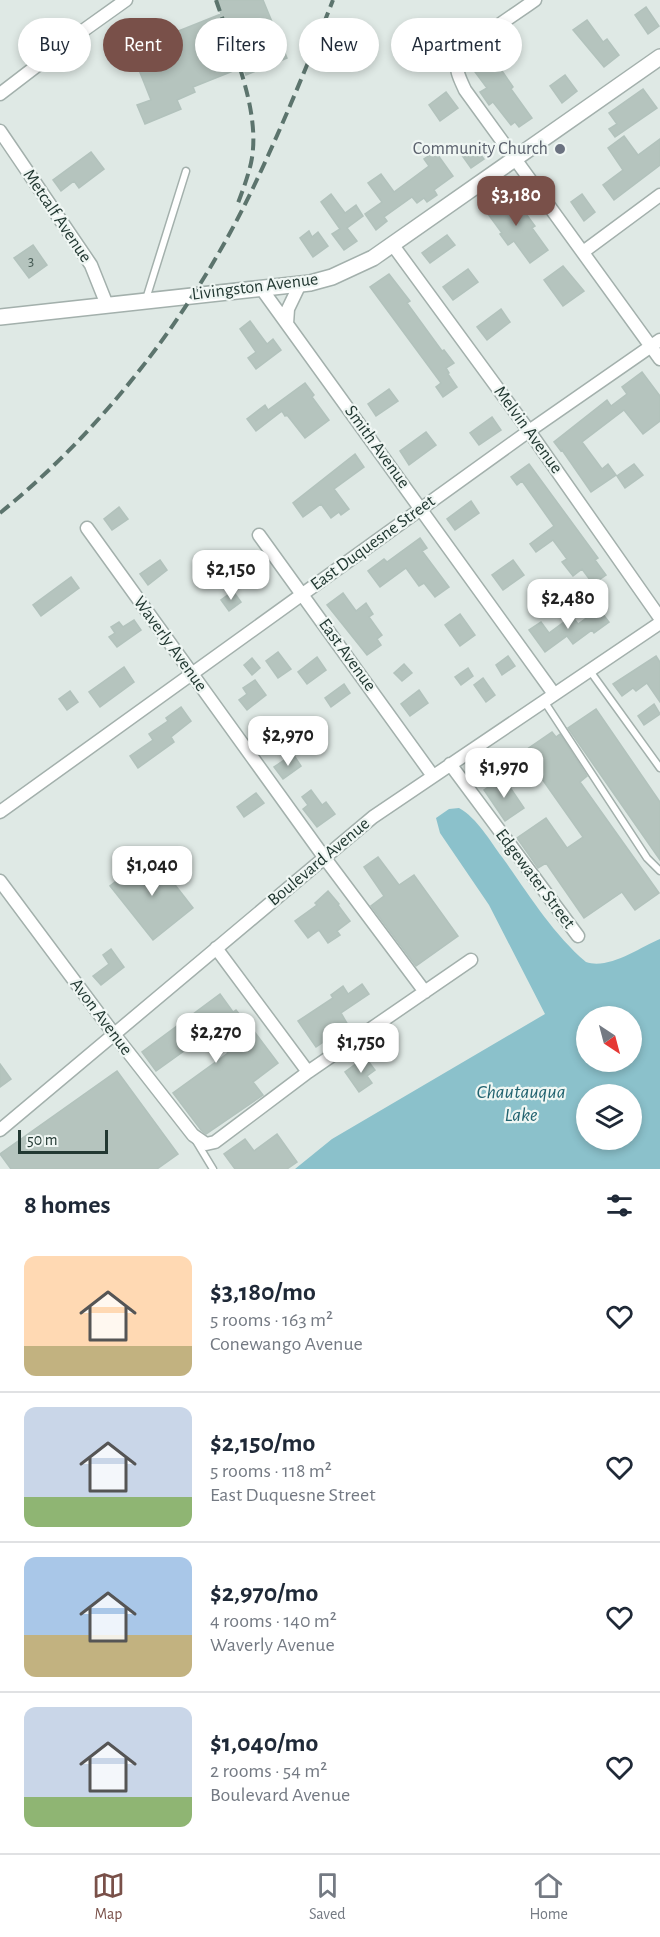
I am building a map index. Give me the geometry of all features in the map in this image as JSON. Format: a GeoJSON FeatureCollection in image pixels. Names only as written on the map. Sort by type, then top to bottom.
{"type":"FeatureCollection","features":[{"type":"Feature","properties":{"kind":"street"},"geometry":{"type":"LineString","coordinates":[[0,94],[126,0]]}},
{"type":"Feature","properties":{"kind":"street"},"geometry":{"type":"LineString","coordinates":[[536,0],[466,48],[458,59],[458,72],[465,90],[515,159],[583,252],[656,343],[660,359]]}},
{"type":"Feature","properties":{"kind":"street","name":"Livingston Avenue"},"geometry":{"type":"LineString","coordinates":[[0,317],[300,284],[332,278],[373,258],[660,57]]}},
{"type":"Feature","properties":{"kind":"street","name":"Metcalf Avenue"},"geometry":{"type":"LineString","coordinates":[[0,131],[91,265],[107,305]]}},
{"type":"Feature","properties":{"kind":"street"},"geometry":{"type":"LineString","coordinates":[[583,252],[660,195]]}},
{"type":"Feature","properties":{"kind":"street","name":"Melvin Avenue"},"geometry":{"type":"LineString","coordinates":[[392,244],[529,431],[660,621]]}},
{"type":"Feature","properties":{"kind":"street"},"geometry":{"type":"LineString","coordinates":[[287,324],[288,309],[300,284]]}},
{"type":"Feature","properties":{"kind":"street","name":"Smith Avenue"},"geometry":{"type":"LineString","coordinates":[[261,288],[421,508],[549,698]]}},
{"type":"Feature","properties":{"kind":"street","name":"East Duquesne Street"},"geometry":{"type":"LineString","coordinates":[[0,812],[421,508],[656,343]]}},
{"type":"Feature","properties":{"kind":"street","name":"Waverly Avenue"},"geometry":{"type":"LineString","coordinates":[[87,528],[324,857],[425,992]]}},
{"type":"Feature","properties":{"kind":"street","name":"East Avenue"},"geometry":{"type":"LineString","coordinates":[[259,535],[433,776]]}},
{"type":"Feature","properties":{"kind":"street","name":"Boulevard Avenue"},"geometry":{"type":"LineString","coordinates":[[1,1127],[373,817],[660,621]]}},
{"type":"Feature","properties":{"kind":"street","name":"Edgewater Street"},"geometry":{"type":"LineString","coordinates":[[450,764],[578,936]]}},
{"type":"Feature","properties":{"kind":"street","name":"Avon Avenue"},"geometry":{"type":"LineString","coordinates":[[0,881],[114,1034],[200,1142],[215,1142],[308,1072]]}},
{"type":"Feature","properties":{"kind":"street"},"geometry":{"type":"LineString","coordinates":[[216,948],[308,1072],[471,960]]}},
{"type":"Feature","properties":{"kind":"lane"},"geometry":{"type":"LineString","coordinates":[[146,300],[186,171]]}},
{"type":"Feature","properties":{"kind":"lane"},"geometry":{"type":"LineString","coordinates":[[589,671],[660,768]]}},
{"type":"Feature","properties":{"kind":"lane"},"geometry":{"type":"LineString","coordinates":[[549,698],[647,858],[660,871]]}},
{"type":"Feature","properties":{"kind":"lane"},"geometry":{"type":"LineString","coordinates":[[193,1135],[213,1169]]}},
{"type":"Feature","properties":{"kind":"water","name":"Chautauqua Lake"},"geometry":{"type":"Polygon","coordinates":[[[459,808],[466,812],[488,837],[551,926],[586,962],[595,964],[614,961],[660,939],[660,1169],[295,1169],[332,1139],[545,1014],[489,905],[440,833],[436,818],[449,809],[459,808]]]}},
{"type":"Feature","properties":{"kind":"building"},"geometry":{"type":"Polygon","coordinates":[[[216,0],[263,0],[270,18],[211,18],[221,14],[216,0]]]}},
{"type":"Feature","properties":{"kind":"building"},"geometry":{"type":"Polygon","coordinates":[[[646,7],[659,26],[648,34],[635,15],[646,7]]]}},
{"type":"Feature","properties":{"kind":"building"},"geometry":{"type":"Polygon","coordinates":[[[587,20],[603,42],[607,39],[619,55],[604,67],[573,30],[587,20]]]}},
{"type":"Feature","properties":{"kind":"building"},"geometry":{"type":"Polygon","coordinates":[[[195,24],[195,72],[230,72],[193,87],[195,92],[177,100],[181,109],[145,124],[137,105],[151,100],[140,72],[183,72],[183,29],[195,24]]]}},
{"type":"Feature","properties":{"kind":"building"},"geometry":{"type":"Polygon","coordinates":[[[475,72],[503,72],[513,87],[511,89],[532,118],[519,127],[515,122],[511,125],[493,102],[489,105],[480,92],[487,88],[475,72]]]}},
{"type":"Feature","properties":{"kind":"building"},"geometry":{"type":"Polygon","coordinates":[[[565,75],[577,91],[562,103],[550,86],[565,75]]]}},
{"type":"Feature","properties":{"kind":"building"},"geometry":{"type":"Polygon","coordinates":[[[643,89],[657,108],[615,137],[609,129],[617,124],[609,113],[643,89]]]}},
{"type":"Feature","properties":{"kind":"building"},"geometry":{"type":"Polygon","coordinates":[[[446,92],[458,108],[440,121],[429,105],[446,92]]]}},
{"type":"Feature","properties":{"kind":"building"},"geometry":{"type":"Polygon","coordinates":[[[624,136],[638,155],[660,139],[660,165],[614,200],[603,185],[623,170],[608,148],[624,136]]]}},
{"type":"Feature","properties":{"kind":"building"},"geometry":{"type":"Polygon","coordinates":[[[473,145],[484,159],[471,168],[461,154],[473,145]]]}},
{"type":"Feature","properties":{"kind":"building"},"geometry":{"type":"Polygon","coordinates":[[[435,151],[453,176],[434,190],[437,195],[427,202],[424,198],[417,203],[412,197],[384,217],[387,221],[376,230],[365,214],[382,202],[368,183],[381,174],[394,192],[429,166],[424,159],[435,151]]]}},
{"type":"Feature","properties":{"kind":"building"},"geometry":{"type":"Polygon","coordinates":[[[91,152],[104,169],[79,188],[74,181],[61,191],[53,180],[91,152]]]}},
{"type":"Feature","properties":{"kind":"building"},"geometry":{"type":"Polygon","coordinates":[[[510,192],[535,226],[532,228],[548,250],[530,263],[514,241],[508,245],[485,210],[510,192]]]}},
{"type":"Feature","properties":{"kind":"building"},"geometry":{"type":"Polygon","coordinates":[[[331,194],[345,213],[356,205],[363,216],[347,228],[357,241],[344,250],[332,234],[340,229],[321,202],[331,194]]]}},
{"type":"Feature","properties":{"kind":"building"},"geometry":{"type":"Polygon","coordinates":[[[582,194],[595,212],[584,221],[571,202],[582,194]]]}},
{"type":"Feature","properties":{"kind":"building"},"geometry":{"type":"Polygon","coordinates":[[[309,231],[312,237],[318,232],[328,246],[313,257],[300,238],[309,231]]]}},
{"type":"Feature","properties":{"kind":"building"},"geometry":{"type":"Polygon","coordinates":[[[447,235],[455,245],[430,263],[422,253],[447,235]]]}},
{"type":"Feature","properties":{"kind":"building"},"geometry":{"type":"Polygon","coordinates":[[[33,245],[47,265],[29,278],[14,258],[33,245]]]}},
{"type":"Feature","properties":{"kind":"building"},"geometry":{"type":"Polygon","coordinates":[[[563,266],[584,291],[563,306],[544,280],[563,266]]]}},
{"type":"Feature","properties":{"kind":"building"},"geometry":{"type":"Polygon","coordinates":[[[468,269],[478,282],[453,300],[443,287],[468,269]]]}},
{"type":"Feature","properties":{"kind":"building"},"geometry":{"type":"Polygon","coordinates":[[[389,274],[410,301],[407,303],[442,351],[444,350],[454,363],[446,368],[457,387],[443,397],[436,387],[441,383],[370,287],[389,274]]]}},
{"type":"Feature","properties":{"kind":"building"},"geometry":{"type":"Polygon","coordinates":[[[501,309],[510,322],[487,340],[477,327],[501,309]]]}},
{"type":"Feature","properties":{"kind":"building"},"geometry":{"type":"Polygon","coordinates":[[[250,321],[267,344],[273,339],[281,350],[256,369],[248,358],[256,352],[240,329],[250,321]]]}},
{"type":"Feature","properties":{"kind":"building"},"geometry":{"type":"Polygon","coordinates":[[[642,372],[660,396],[660,421],[643,434],[624,410],[582,442],[602,469],[608,464],[616,475],[591,492],[554,442],[607,400],[611,406],[627,394],[622,387],[642,372]]]}},
{"type":"Feature","properties":{"kind":"building"},"geometry":{"type":"Polygon","coordinates":[[[305,383],[329,420],[305,438],[282,411],[256,431],[247,419],[265,405],[268,410],[305,383]]]}},
{"type":"Feature","properties":{"kind":"building"},"geometry":{"type":"Polygon","coordinates":[[[389,389],[398,401],[376,416],[368,404],[389,389]]]}},
{"type":"Feature","properties":{"kind":"building"},"geometry":{"type":"Polygon","coordinates":[[[492,417],[501,430],[479,445],[470,433],[492,417]]]}},
{"type":"Feature","properties":{"kind":"building"},"geometry":{"type":"Polygon","coordinates":[[[426,432],[436,445],[409,465],[400,451],[426,432]]]}},
{"type":"Feature","properties":{"kind":"building"},"geometry":{"type":"Polygon","coordinates":[[[355,454],[364,467],[334,489],[349,509],[331,518],[321,504],[303,517],[293,503],[355,454]]]}},
{"type":"Feature","properties":{"kind":"building"},"geometry":{"type":"Polygon","coordinates":[[[529,464],[598,558],[595,560],[606,575],[593,584],[582,569],[573,576],[562,562],[567,559],[553,540],[536,552],[530,544],[554,526],[522,481],[517,485],[511,477],[529,464]]]}},
{"type":"Feature","properties":{"kind":"building"},"geometry":{"type":"Polygon","coordinates":[[[634,464],[643,475],[625,488],[617,476],[634,464]]]}},
{"type":"Feature","properties":{"kind":"building"},"geometry":{"type":"Polygon","coordinates":[[[471,501],[479,513],[455,530],[447,519],[471,501]]]}},
{"type":"Feature","properties":{"kind":"building"},"geometry":{"type":"Polygon","coordinates":[[[119,507],[128,519],[112,530],[104,519],[119,507]]]}},
{"type":"Feature","properties":{"kind":"building"},"geometry":{"type":"Polygon","coordinates":[[[420,538],[427,548],[422,551],[449,587],[435,597],[424,583],[419,586],[406,568],[380,587],[368,571],[384,559],[387,562],[420,538]]]}},
{"type":"Feature","properties":{"kind":"building"},"geometry":{"type":"Polygon","coordinates":[[[245,557],[254,569],[232,585],[224,573],[245,557]]]}},
{"type":"Feature","properties":{"kind":"building"},"geometry":{"type":"Polygon","coordinates":[[[160,560],[167,570],[148,585],[140,574],[160,560]]]}},
{"type":"Feature","properties":{"kind":"building"},"geometry":{"type":"Polygon","coordinates":[[[513,560],[524,575],[503,590],[492,575],[513,560]]]}},
{"type":"Feature","properties":{"kind":"building"},"geometry":{"type":"Polygon","coordinates":[[[71,577],[79,588],[41,616],[33,605],[71,577]]]}},
{"type":"Feature","properties":{"kind":"building"},"geometry":{"type":"Polygon","coordinates":[[[233,591],[241,602],[229,611],[221,600],[233,591]]]}},
{"type":"Feature","properties":{"kind":"building"},"geometry":{"type":"Polygon","coordinates":[[[343,593],[356,611],[366,603],[373,614],[369,617],[382,635],[377,639],[381,645],[367,655],[327,605],[343,593]]]}},
{"type":"Feature","properties":{"kind":"building"},"geometry":{"type":"Polygon","coordinates":[[[599,609],[609,622],[594,633],[592,630],[573,644],[567,636],[545,652],[529,630],[541,622],[549,633],[572,616],[578,624],[599,609]]]}},
{"type":"Feature","properties":{"kind":"building"},"geometry":{"type":"Polygon","coordinates":[[[460,614],[475,635],[460,646],[445,625],[460,614]]]}},
{"type":"Feature","properties":{"kind":"building"},"geometry":{"type":"Polygon","coordinates":[[[134,620],[141,630],[117,647],[109,637],[115,633],[111,627],[119,622],[123,627],[134,620]]]}},
{"type":"Feature","properties":{"kind":"building"},"geometry":{"type":"Polygon","coordinates":[[[278,652],[291,669],[278,678],[266,661],[278,652]]]}},
{"type":"Feature","properties":{"kind":"building"},"geometry":{"type":"Polygon","coordinates":[[[508,656],[515,666],[502,675],[496,665],[508,656]]]}},
{"type":"Feature","properties":{"kind":"building"},"geometry":{"type":"Polygon","coordinates":[[[656,656],[660,662],[660,702],[647,683],[636,691],[633,688],[622,696],[613,684],[656,656]]]}},
{"type":"Feature","properties":{"kind":"building"},"geometry":{"type":"Polygon","coordinates":[[[317,657],[326,670],[307,684],[298,672],[317,657]]]}},
{"type":"Feature","properties":{"kind":"building"},"geometry":{"type":"Polygon","coordinates":[[[252,658],[260,668],[252,675],[244,665],[252,658]]]}},
{"type":"Feature","properties":{"kind":"building"},"geometry":{"type":"Polygon","coordinates":[[[404,664],[412,673],[402,681],[394,673],[404,664]]]}},
{"type":"Feature","properties":{"kind":"building"},"geometry":{"type":"Polygon","coordinates":[[[124,667],[134,682],[100,707],[89,692],[124,667]]]}},
{"type":"Feature","properties":{"kind":"building"},"geometry":{"type":"Polygon","coordinates":[[[468,668],[473,676],[461,685],[455,677],[468,668]]]}},
{"type":"Feature","properties":{"kind":"building"},"geometry":{"type":"Polygon","coordinates":[[[483,678],[495,695],[486,702],[474,685],[483,678]]]}},
{"type":"Feature","properties":{"kind":"building"},"geometry":{"type":"Polygon","coordinates":[[[255,680],[266,695],[247,710],[239,700],[247,694],[243,688],[255,680]]]}},
{"type":"Feature","properties":{"kind":"building"},"geometry":{"type":"Polygon","coordinates":[[[344,684],[350,693],[331,707],[325,698],[344,684]]]}},
{"type":"Feature","properties":{"kind":"building"},"geometry":{"type":"Polygon","coordinates":[[[419,690],[428,703],[410,716],[401,704],[419,690]]]}},
{"type":"Feature","properties":{"kind":"building"},"geometry":{"type":"Polygon","coordinates":[[[70,691],[78,702],[67,710],[59,699],[70,691]]]}},
{"type":"Feature","properties":{"kind":"building"},"geometry":{"type":"Polygon","coordinates":[[[654,704],[660,714],[644,725],[638,716],[654,704]]]}},
{"type":"Feature","properties":{"kind":"building"},"geometry":{"type":"Polygon","coordinates":[[[181,707],[191,721],[171,737],[174,742],[138,768],[130,756],[153,740],[149,734],[168,721],[166,718],[181,707]]]}},
{"type":"Feature","properties":{"kind":"building"},"geometry":{"type":"Polygon","coordinates":[[[596,709],[660,802],[660,860],[568,728],[596,709]]]}},
{"type":"Feature","properties":{"kind":"building"},"geometry":{"type":"Polygon","coordinates":[[[275,717],[284,730],[261,746],[252,734],[275,717]]]}},
{"type":"Feature","properties":{"kind":"building"},"geometry":{"type":"Polygon","coordinates":[[[552,732],[556,737],[560,734],[587,776],[580,782],[659,893],[635,910],[622,892],[584,918],[546,863],[538,868],[517,838],[546,818],[567,848],[583,837],[523,752],[552,732]]]}},
{"type":"Feature","properties":{"kind":"building"},"geometry":{"type":"Polygon","coordinates":[[[293,754],[301,766],[283,779],[274,767],[293,754]]]}},
{"type":"Feature","properties":{"kind":"building"},"geometry":{"type":"Polygon","coordinates":[[[503,777],[524,808],[505,821],[484,790],[503,777]]]}},
{"type":"Feature","properties":{"kind":"building"},"geometry":{"type":"Polygon","coordinates":[[[311,790],[322,805],[326,802],[335,814],[317,827],[303,809],[308,805],[302,797],[311,790]]]}},
{"type":"Feature","properties":{"kind":"building"},"geometry":{"type":"Polygon","coordinates":[[[256,793],[264,803],[244,817],[237,807],[256,793]]]}},
{"type":"Feature","properties":{"kind":"building"},"geometry":{"type":"Polygon","coordinates":[[[151,854],[193,908],[153,940],[110,886],[151,854]]]}},
{"type":"Feature","properties":{"kind":"building"},"geometry":{"type":"Polygon","coordinates":[[[378,857],[399,885],[414,875],[458,936],[416,966],[371,906],[384,896],[364,867],[378,857]]]}},
{"type":"Feature","properties":{"kind":"building"},"geometry":{"type":"Polygon","coordinates":[[[328,891],[350,921],[337,931],[340,935],[328,943],[319,930],[308,938],[295,921],[317,905],[315,903],[328,891]]]}},
{"type":"Feature","properties":{"kind":"building"},"geometry":{"type":"Polygon","coordinates":[[[111,949],[124,967],[101,985],[93,976],[109,964],[103,955],[111,949]]]}},
{"type":"Feature","properties":{"kind":"building"},"geometry":{"type":"Polygon","coordinates":[[[362,984],[369,994],[341,1013],[348,1025],[316,1047],[298,1021],[333,998],[331,995],[343,986],[348,994],[362,984]]]}},
{"type":"Feature","properties":{"kind":"building"},"geometry":{"type":"Polygon","coordinates":[[[220,994],[233,1012],[236,1010],[241,1014],[278,1063],[253,1082],[263,1095],[206,1134],[173,1093],[228,1053],[212,1031],[156,1071],[142,1052],[220,994]]]}},
{"type":"Feature","properties":{"kind":"building"},"geometry":{"type":"Polygon","coordinates":[[[365,1057],[375,1070],[367,1076],[372,1083],[359,1092],[345,1072],[365,1057]]]}},
{"type":"Feature","properties":{"kind":"building"},"geometry":{"type":"Polygon","coordinates":[[[0,1064],[11,1079],[0,1087],[0,1064]]]}},
{"type":"Feature","properties":{"kind":"building"},"geometry":{"type":"Polygon","coordinates":[[[117,1071],[178,1154],[157,1169],[11,1169],[0,1154],[117,1071]]]}},
{"type":"Feature","properties":{"kind":"building"},"geometry":{"type":"Polygon","coordinates":[[[277,1134],[297,1162],[287,1169],[235,1169],[224,1154],[245,1139],[254,1151],[277,1134]]]}},
{"type":"Feature","properties":{"kind":"railway"},"geometry":{"type":"LineString","coordinates":[[216,0],[244,80],[252,123],[251,163],[238,203]]}},
{"type":"Feature","properties":{"kind":"railway"},"geometry":{"type":"LineString","coordinates":[[0,513],[39,479],[111,405],[175,322],[203,279],[230,234],[264,165],[333,0]]}},
{"type":"Feature","properties":{"kind":"place","name":"Community Church"},"geometry":{"type":"Point","coordinates":[560,149]}}]}
